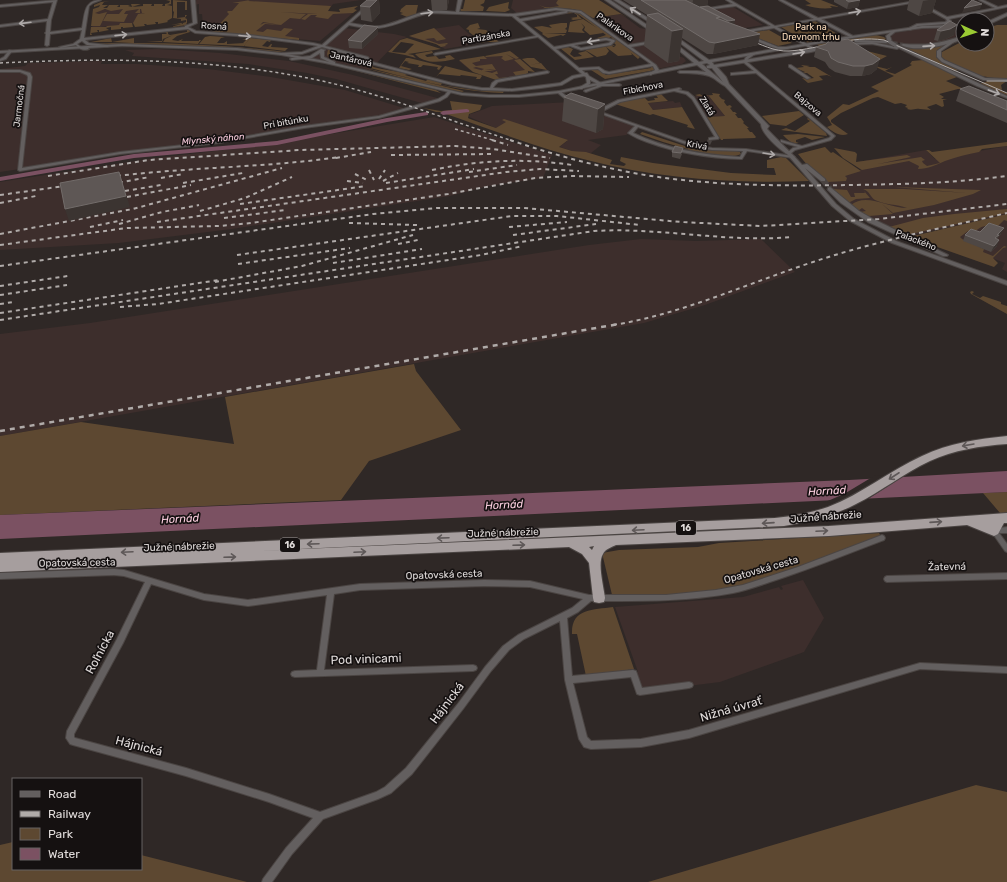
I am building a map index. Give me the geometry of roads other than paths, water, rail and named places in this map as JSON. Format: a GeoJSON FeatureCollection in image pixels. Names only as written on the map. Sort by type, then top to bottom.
{"type":"FeatureCollection","features":[{"type":"Feature","properties":{"kind":"highway","name":"Južné nábrežie"},"geometry":{"type":"LineString","coordinates":[[0,558],[745,525],[791,521],[831,511],[848,503],[914,464],[928,458],[960,447],[1007,440]]}},
{"type":"Feature","properties":{"kind":"highway","name":"Južné nábrežie"},"geometry":{"type":"LineString","coordinates":[[0,567],[814,532],[1003,518]]}},
{"type":"Feature","properties":{"kind":"highway"},"geometry":{"type":"LineString","coordinates":[[962,520],[994,531],[1003,518]]}},
{"type":"Feature","properties":{"kind":"highway"},"geometry":{"type":"LineString","coordinates":[[594,598],[595,562],[597,552],[614,541]]}},
{"type":"Feature","properties":{"kind":"highway"},"geometry":{"type":"LineString","coordinates":[[570,543],[586,551],[595,562]]}},
{"type":"Feature","properties":{"kind":"street"},"geometry":{"type":"LineString","coordinates":[[80,47],[88,6],[99,0]]}},
{"type":"Feature","properties":{"kind":"street"},"geometry":{"type":"LineString","coordinates":[[192,31],[195,24],[193,0]]}},
{"type":"Feature","properties":{"kind":"street"},"geometry":{"type":"LineString","coordinates":[[309,60],[316,56],[375,0]]}},
{"type":"Feature","properties":{"kind":"street"},"geometry":{"type":"LineString","coordinates":[[456,13],[460,0]]}},
{"type":"Feature","properties":{"kind":"street"},"geometry":{"type":"LineString","coordinates":[[607,0],[657,33]]}},
{"type":"Feature","properties":{"kind":"street"},"geometry":{"type":"LineString","coordinates":[[616,0],[663,29]]}},
{"type":"Feature","properties":{"kind":"street"},"geometry":{"type":"LineString","coordinates":[[728,0],[815,50]]}},
{"type":"Feature","properties":{"kind":"street"},"geometry":{"type":"LineString","coordinates":[[781,0],[852,37]]}},
{"type":"Feature","properties":{"kind":"street"},"geometry":{"type":"LineString","coordinates":[[787,3],[790,0]]}},
{"type":"Feature","properties":{"kind":"street"},"geometry":{"type":"LineString","coordinates":[[981,0],[998,8]]}},
{"type":"Feature","properties":{"kind":"street"},"geometry":{"type":"LineString","coordinates":[[0,6],[55,1],[49,20],[47,45]]}},
{"type":"Feature","properties":{"kind":"street"},"geometry":{"type":"LineString","coordinates":[[779,48],[737,33],[914,2],[919,3],[947,18],[1007,6]]}},
{"type":"Feature","properties":{"kind":"street"},"geometry":{"type":"LineString","coordinates":[[697,10],[735,4]]}},
{"type":"Feature","properties":{"kind":"street"},"geometry":{"type":"LineString","coordinates":[[519,20],[564,13],[566,12],[565,10]]}},
{"type":"Feature","properties":{"kind":"street","name":"Palárikova"},"geometry":{"type":"LineString","coordinates":[[348,24],[371,27],[390,25],[426,13],[513,15],[565,10],[583,14],[653,64]]}},
{"type":"Feature","properties":{"kind":"street"},"geometry":{"type":"LineString","coordinates":[[995,20],[1007,14]]}},
{"type":"Feature","properties":{"kind":"street"},"geometry":{"type":"LineString","coordinates":[[513,15],[600,85]]}},
{"type":"Feature","properties":{"kind":"street"},"geometry":{"type":"LineString","coordinates":[[909,29],[917,25],[946,23],[949,21],[947,18]]}},
{"type":"Feature","properties":{"kind":"street"},"geometry":{"type":"LineString","coordinates":[[0,26],[49,20]]}},
{"type":"Feature","properties":{"kind":"street"},"geometry":{"type":"LineString","coordinates":[[180,28],[195,24]]}},
{"type":"Feature","properties":{"kind":"street"},"geometry":{"type":"LineString","coordinates":[[681,70],[779,48],[789,48],[929,26],[955,26]]}},
{"type":"Feature","properties":{"kind":"street"},"geometry":{"type":"LineString","coordinates":[[950,26],[955,28]]}},
{"type":"Feature","properties":{"kind":"street","name":"Rosná"},"geometry":{"type":"LineString","coordinates":[[82,40],[189,28],[192,31],[250,36],[338,51],[338,56],[452,84],[491,90]]}},
{"type":"Feature","properties":{"kind":"street"},"geometry":{"type":"LineString","coordinates":[[47,33],[84,29]]}},
{"type":"Feature","properties":{"kind":"street"},"geometry":{"type":"LineString","coordinates":[[668,32],[698,54],[706,65]]}},
{"type":"Feature","properties":{"kind":"street"},"geometry":{"type":"LineString","coordinates":[[888,42],[888,36],[893,32]]}},
{"type":"Feature","properties":{"kind":"street","name":"Partizánska"},"geometry":{"type":"LineString","coordinates":[[436,54],[539,36]]}},
{"type":"Feature","properties":{"kind":"street","name":"Palackého"},"geometry":{"type":"LineString","coordinates":[[666,38],[691,57],[706,65],[725,79],[727,85]]}},
{"type":"Feature","properties":{"kind":"street","name":"Palárikova"},"geometry":{"type":"LineString","coordinates":[[554,48],[570,45],[608,39],[613,41],[610,44],[582,49],[570,45]]}},
{"type":"Feature","properties":{"kind":"street"},"geometry":{"type":"LineString","coordinates":[[80,47],[82,40]]}},
{"type":"Feature","properties":{"kind":"street"},"geometry":{"type":"LineString","coordinates":[[903,45],[934,46],[955,40]]}},
{"type":"Feature","properties":{"kind":"street"},"geometry":{"type":"LineString","coordinates":[[955,40],[939,51],[938,54],[940,58],[951,66],[986,79],[1007,80]]}},
{"type":"Feature","properties":{"kind":"street"},"geometry":{"type":"LineString","coordinates":[[628,46],[655,41]]}},
{"type":"Feature","properties":{"kind":"street"},"geometry":{"type":"LineString","coordinates":[[706,65],[745,62],[815,50],[854,41],[888,42],[941,66],[972,83],[1007,97]]}},
{"type":"Feature","properties":{"kind":"street"},"geometry":{"type":"LineString","coordinates":[[844,45],[860,43],[876,44],[909,52]]}},
{"type":"Feature","properties":{"kind":"street","name":"Jantárová"},"geometry":{"type":"LineString","coordinates":[[0,53],[110,46],[223,48],[281,54],[440,95],[448,94]]}},
{"type":"Feature","properties":{"kind":"street","name":"Jantárová"},"geometry":{"type":"LineString","coordinates":[[9,52],[80,47],[137,47],[248,53],[334,64],[473,100],[508,101],[586,91],[651,74],[681,70]]}},
{"type":"Feature","properties":{"kind":"street"},"geometry":{"type":"LineString","coordinates":[[822,48],[832,47]]}},
{"type":"Feature","properties":{"kind":"street"},"geometry":{"type":"LineString","coordinates":[[281,54],[298,54],[323,48]]}},
{"type":"Feature","properties":{"kind":"street"},"geometry":{"type":"LineString","coordinates":[[323,48],[322,56],[334,64]]}},
{"type":"Feature","properties":{"kind":"street"},"geometry":{"type":"LineString","coordinates":[[772,57],[780,53],[779,48]]}},
{"type":"Feature","properties":{"kind":"street"},"geometry":{"type":"LineString","coordinates":[[309,60],[310,55],[317,49]]}},
{"type":"Feature","properties":{"kind":"street"},"geometry":{"type":"LineString","coordinates":[[0,60],[9,52]]}},
{"type":"Feature","properties":{"kind":"street"},"geometry":{"type":"LineString","coordinates":[[698,54],[710,57],[732,58]]}},
{"type":"Feature","properties":{"kind":"street"},"geometry":{"type":"LineString","coordinates":[[745,62],[747,58],[753,54]]}},
{"type":"Feature","properties":{"kind":"street"},"geometry":{"type":"LineString","coordinates":[[681,70],[688,63],[691,57]]}},
{"type":"Feature","properties":{"kind":"street","name":"Bajzova"},"geometry":{"type":"LineString","coordinates":[[745,62],[833,136],[833,138],[830,139],[794,148],[793,158]]}},
{"type":"Feature","properties":{"kind":"street"},"geometry":{"type":"LineString","coordinates":[[579,69],[599,68],[604,72],[609,73],[653,64],[657,70],[651,74]]}},
{"type":"Feature","properties":{"kind":"street"},"geometry":{"type":"LineString","coordinates":[[725,79],[723,70],[730,64]]}},
{"type":"Feature","properties":{"kind":"street","name":"Palackého"},"geometry":{"type":"LineString","coordinates":[[706,65],[713,76],[727,85],[763,124],[770,128],[788,148],[793,158],[805,165],[823,180]]}},
{"type":"Feature","properties":{"kind":"street"},"geometry":{"type":"LineString","coordinates":[[790,66],[808,78]]}},
{"type":"Feature","properties":{"kind":"street"},"geometry":{"type":"LineString","coordinates":[[587,76],[595,68]]}},
{"type":"Feature","properties":{"kind":"street"},"geometry":{"type":"LineString","coordinates":[[681,70],[713,76]]}},
{"type":"Feature","properties":{"kind":"street","name":"Jantárová"},"geometry":{"type":"LineString","coordinates":[[561,94],[581,88],[617,83],[681,70]]}},
{"type":"Feature","properties":{"kind":"street","name":"Jarmočná"},"geometry":{"type":"LineString","coordinates":[[0,71],[20,71],[29,74],[30,77],[20,170]]}},
{"type":"Feature","properties":{"kind":"street"},"geometry":{"type":"LineString","coordinates":[[491,90],[497,81],[547,72]]}},
{"type":"Feature","properties":{"kind":"street"},"geometry":{"type":"LineString","coordinates":[[732,74],[757,72]]}},
{"type":"Feature","properties":{"kind":"street"},"geometry":{"type":"LineString","coordinates":[[581,88],[589,84],[587,76]]}},
{"type":"Feature","properties":{"kind":"street"},"geometry":{"type":"LineString","coordinates":[[491,90],[522,89],[559,84],[573,77],[587,76],[617,83]]}},
{"type":"Feature","properties":{"kind":"street"},"geometry":{"type":"LineString","coordinates":[[972,83],[986,79]]}},
{"type":"Feature","properties":{"kind":"street"},"geometry":{"type":"LineString","coordinates":[[586,91],[600,85]]}},
{"type":"Feature","properties":{"kind":"street","name":"Fibichova"},"geometry":{"type":"LineString","coordinates":[[598,112],[620,100],[679,89]]}},
{"type":"Feature","properties":{"kind":"street","name":"Zlatá"},"geometry":{"type":"LineString","coordinates":[[670,91],[684,92],[693,98],[717,138],[709,142]]}},
{"type":"Feature","properties":{"kind":"street","name":"Pri bitúnku"},"geometry":{"type":"LineString","coordinates":[[20,170],[120,153],[218,142],[379,116],[435,101],[448,94]]}},
{"type":"Feature","properties":{"kind":"street"},"geometry":{"type":"LineString","coordinates":[[561,94],[576,104]]}},
{"type":"Feature","properties":{"kind":"street"},"geometry":{"type":"LineString","coordinates":[[435,101],[440,95]]}},
{"type":"Feature","properties":{"kind":"street","name":"Krivá"},"geometry":{"type":"LineString","coordinates":[[591,110],[686,144],[709,142],[793,158]]}},
{"type":"Feature","properties":{"kind":"street","name":"Palackého"},"geometry":{"type":"LineString","coordinates":[[763,124],[764,129],[793,158],[834,205],[848,217],[885,238],[1007,283]]}},
{"type":"Feature","properties":{"kind":"street","name":"Krivá"},"geometry":{"type":"LineString","coordinates":[[637,126],[630,133],[648,142],[669,148],[712,156],[741,158],[746,150]]}},
{"type":"Feature","properties":{"kind":"street","name":"Bajzova"},"geometry":{"type":"LineString","coordinates":[[782,141],[801,146]]}},
{"type":"Feature","properties":{"kind":"street","name":"Palackého"},"geometry":{"type":"LineString","coordinates":[[830,189],[844,203],[862,216],[897,234],[945,255]]}},
{"type":"Feature","properties":{"kind":"street","name":"Palackého"},"geometry":{"type":"LineString","coordinates":[[829,198],[853,215],[879,230],[899,239],[1007,277]]}},
{"type":"Feature","properties":{"kind":"street"},"geometry":{"type":"LineString","coordinates":[[994,531],[1007,530]]}},
{"type":"Feature","properties":{"kind":"street"},"geometry":{"type":"LineString","coordinates":[[994,531],[1007,549]]}},
{"type":"Feature","properties":{"kind":"street","name":"Opatovská cesta"},"geometry":{"type":"LineString","coordinates":[[0,576],[114,572],[149,580],[204,596],[248,603],[370,586],[521,583],[594,598],[678,596],[734,590],[803,568],[882,538]]}},
{"type":"Feature","properties":{"kind":"street","name":"Žatevná"},"geometry":{"type":"LineString","coordinates":[[887,579],[1007,576]]}},
{"type":"Feature","properties":{"kind":"street","name":"Roľnícka"},"geometry":{"type":"LineString","coordinates":[[70,734],[120,641],[149,580]]}},
{"type":"Feature","properties":{"kind":"street","name":"Pod vinicami"},"geometry":{"type":"LineString","coordinates":[[331,591],[320,673],[473,668]]}},
{"type":"Feature","properties":{"kind":"street","name":"Hájnická"},"geometry":{"type":"LineString","coordinates":[[266,882],[289,851],[320,816],[366,800],[388,790],[409,772],[488,669],[506,648],[521,637],[563,617],[594,598]]}},
{"type":"Feature","properties":{"kind":"street","name":"Nižná úvrať"},"geometry":{"type":"LineString","coordinates":[[563,617],[569,680],[582,740],[591,745],[641,743],[689,734],[910,668],[928,665],[1007,670]]}},
{"type":"Feature","properties":{"kind":"street"},"geometry":{"type":"LineString","coordinates":[[295,674],[320,673]]}},
{"type":"Feature","properties":{"kind":"street"},"geometry":{"type":"LineString","coordinates":[[569,680],[633,673],[640,692],[689,685]]}},
{"type":"Feature","properties":{"kind":"street","name":"Hájnická"},"geometry":{"type":"LineString","coordinates":[[70,734],[70,738],[73,741],[186,772],[320,816]]}},
{"type":"Feature","properties":{"kind":"water","name":"Hornád"},"geometry":{"type":"Polygon","coordinates":[[[1007,471],[1007,492],[0,539],[0,515],[849,480],[1007,471]]]}},
{"type":"Feature","properties":{"kind":"waterway","name":"Mlynský náhon"},"geometry":{"type":"LineString","coordinates":[[443,113],[467,111]]}},
{"type":"Feature","properties":{"kind":"waterway","name":"Mlynský náhon"},"geometry":{"type":"LineString","coordinates":[[0,179],[134,156],[277,143],[387,120],[426,114]]}},
{"type":"Feature","properties":{"kind":"tunnel"},"geometry":{"type":"LineString","coordinates":[[886,42],[903,45]]}},
{"type":"Feature","properties":{"kind":"tunnel"},"geometry":{"type":"LineString","coordinates":[[708,144],[710,140]]}},
{"type":"Feature","properties":{"kind":"tunnel"},"geometry":{"type":"LineString","coordinates":[[823,180],[830,189]]}},
{"type":"Feature","properties":{"kind":"tram line"},"geometry":{"type":"LineString","coordinates":[[747,39],[784,51],[801,50],[859,39],[884,40],[1007,93]]}},
{"type":"Feature","properties":{"kind":"tram line"},"geometry":{"type":"LineString","coordinates":[[987,81],[1007,81]]}},
{"type":"Feature","properties":{"kind":"railway"},"geometry":{"type":"LineString","coordinates":[[0,63],[77,60],[154,61],[193,63],[270,71],[334,84],[386,98],[513,141]]}},
{"type":"Feature","properties":{"kind":"railway"},"geometry":{"type":"LineString","coordinates":[[455,129],[496,141]]}},
{"type":"Feature","properties":{"kind":"railway"},"geometry":{"type":"LineString","coordinates":[[492,140],[508,145]]}},
{"type":"Feature","properties":{"kind":"railway"},"geometry":{"type":"LineString","coordinates":[[513,141],[543,151],[628,172],[671,179],[723,183],[853,185],[950,182],[1007,176]]}},
{"type":"Feature","properties":{"kind":"railway"},"geometry":{"type":"LineString","coordinates":[[48,176],[149,160],[300,150],[455,146],[493,149],[550,158]]}},
{"type":"Feature","properties":{"kind":"railway"},"geometry":{"type":"LineString","coordinates":[[336,158],[371,152]]}},
{"type":"Feature","properties":{"kind":"railway"},"geometry":{"type":"LineString","coordinates":[[391,155],[495,154]]}},
{"type":"Feature","properties":{"kind":"railway"},"geometry":{"type":"LineString","coordinates":[[109,177],[167,171],[311,161],[340,157]]}},
{"type":"Feature","properties":{"kind":"railway"},"geometry":{"type":"LineString","coordinates":[[432,170],[468,164],[502,161],[536,161],[572,165]]}},
{"type":"Feature","properties":{"kind":"railway"},"geometry":{"type":"LineString","coordinates":[[469,172],[517,165]]}},
{"type":"Feature","properties":{"kind":"railway"},"geometry":{"type":"LineString","coordinates":[[0,234],[133,209],[282,168]]}},
{"type":"Feature","properties":{"kind":"railway"},"geometry":{"type":"LineString","coordinates":[[386,183],[474,169]]}},
{"type":"Feature","properties":{"kind":"railway"},"geometry":{"type":"LineString","coordinates":[[157,222],[506,172],[540,169],[579,171]]}},
{"type":"Feature","properties":{"kind":"railway"},"geometry":{"type":"LineString","coordinates":[[369,170],[374,180]]}},
{"type":"Feature","properties":{"kind":"railway"},"geometry":{"type":"LineString","coordinates":[[379,179],[385,170]]}},
{"type":"Feature","properties":{"kind":"railway"},"geometry":{"type":"LineString","coordinates":[[183,183],[243,173]]}},
{"type":"Feature","properties":{"kind":"railway"},"geometry":{"type":"LineString","coordinates":[[383,181],[398,173]]}},
{"type":"Feature","properties":{"kind":"railway"},"geometry":{"type":"LineString","coordinates":[[161,178],[183,174]]}},
{"type":"Feature","properties":{"kind":"railway"},"geometry":{"type":"LineString","coordinates":[[355,174],[369,181]]}},
{"type":"Feature","properties":{"kind":"railway"},"geometry":{"type":"LineString","coordinates":[[0,245],[127,228],[219,226],[251,223],[448,194],[535,178],[571,176],[629,177]]}},
{"type":"Feature","properties":{"kind":"railway"},"geometry":{"type":"LineString","coordinates":[[111,184],[150,177]]}},
{"type":"Feature","properties":{"kind":"railway"},"geometry":{"type":"LineString","coordinates":[[200,211],[245,198],[292,177]]}},
{"type":"Feature","properties":{"kind":"railway"},"geometry":{"type":"LineString","coordinates":[[347,181],[363,183]]}},
{"type":"Feature","properties":{"kind":"railway"},"geometry":{"type":"LineString","coordinates":[[0,195],[72,185]]}},
{"type":"Feature","properties":{"kind":"railway"},"geometry":{"type":"LineString","coordinates":[[125,191],[161,185]]}},
{"type":"Feature","properties":{"kind":"railway"},"geometry":{"type":"LineString","coordinates":[[127,197],[191,185]]}},
{"type":"Feature","properties":{"kind":"railway"},"geometry":{"type":"LineString","coordinates":[[240,204],[366,186]]}},
{"type":"Feature","properties":{"kind":"railway"},"geometry":{"type":"LineString","coordinates":[[0,203],[36,196]]}},
{"type":"Feature","properties":{"kind":"railway"},"geometry":{"type":"LineString","coordinates":[[0,266],[373,214],[437,208],[524,208],[681,222],[761,226],[879,219],[1007,204]]}},
{"type":"Feature","properties":{"kind":"railway"},"geometry":{"type":"LineString","coordinates":[[119,224],[162,212],[199,205]]}},
{"type":"Feature","properties":{"kind":"railway"},"geometry":{"type":"LineString","coordinates":[[224,218],[286,210]]}},
{"type":"Feature","properties":{"kind":"railway"},"geometry":{"type":"LineString","coordinates":[[613,325],[664,314],[714,298],[837,254],[909,235],[1007,213]]}},
{"type":"Feature","properties":{"kind":"railway"},"geometry":{"type":"LineString","coordinates":[[237,255],[512,216],[557,216],[640,225]]}},
{"type":"Feature","properties":{"kind":"railway"},"geometry":{"type":"LineString","coordinates":[[90,227],[123,220]]}},
{"type":"Feature","properties":{"kind":"railway"},"geometry":{"type":"LineString","coordinates":[[509,227],[567,222]]}},
{"type":"Feature","properties":{"kind":"railway"},"geometry":{"type":"LineString","coordinates":[[349,223],[417,225]]}},
{"type":"Feature","properties":{"kind":"railway"},"geometry":{"type":"LineString","coordinates":[[513,235],[596,224]]}},
{"type":"Feature","properties":{"kind":"railway"},"geometry":{"type":"LineString","coordinates":[[0,320],[594,231],[644,231],[743,238],[793,237]]}},
{"type":"Feature","properties":{"kind":"railway"},"geometry":{"type":"LineString","coordinates":[[215,282],[302,266],[413,235]]}},
{"type":"Feature","properties":{"kind":"railway"},"geometry":{"type":"LineString","coordinates":[[398,244],[418,240]]}},
{"type":"Feature","properties":{"kind":"railway"},"geometry":{"type":"LineString","coordinates":[[120,307],[158,304],[481,255],[523,246]]}},
{"type":"Feature","properties":{"kind":"railway"},"geometry":{"type":"LineString","coordinates":[[238,264],[350,248]]}},
{"type":"Feature","properties":{"kind":"railway"},"geometry":{"type":"LineString","coordinates":[[333,263],[422,249]]}},
{"type":"Feature","properties":{"kind":"railway"},"geometry":{"type":"LineString","coordinates":[[0,286],[68,276]]}},
{"type":"Feature","properties":{"kind":"railway"},"geometry":{"type":"LineString","coordinates":[[0,313],[219,280]]}},
{"type":"Feature","properties":{"kind":"railway"},"geometry":{"type":"LineString","coordinates":[[0,295],[67,285]]}},
{"type":"Feature","properties":{"kind":"railway"},"geometry":{"type":"LineString","coordinates":[[0,304],[13,302]]}},
{"type":"Feature","properties":{"kind":"railway"},"geometry":{"type":"LineString","coordinates":[[0,431],[619,324]]}},
{"type":"Feature","properties":{"kind":"park label","name":"Park na Drevnom trhu"},"geometry":{"type":"Point","coordinates":[811,32]}}]}
